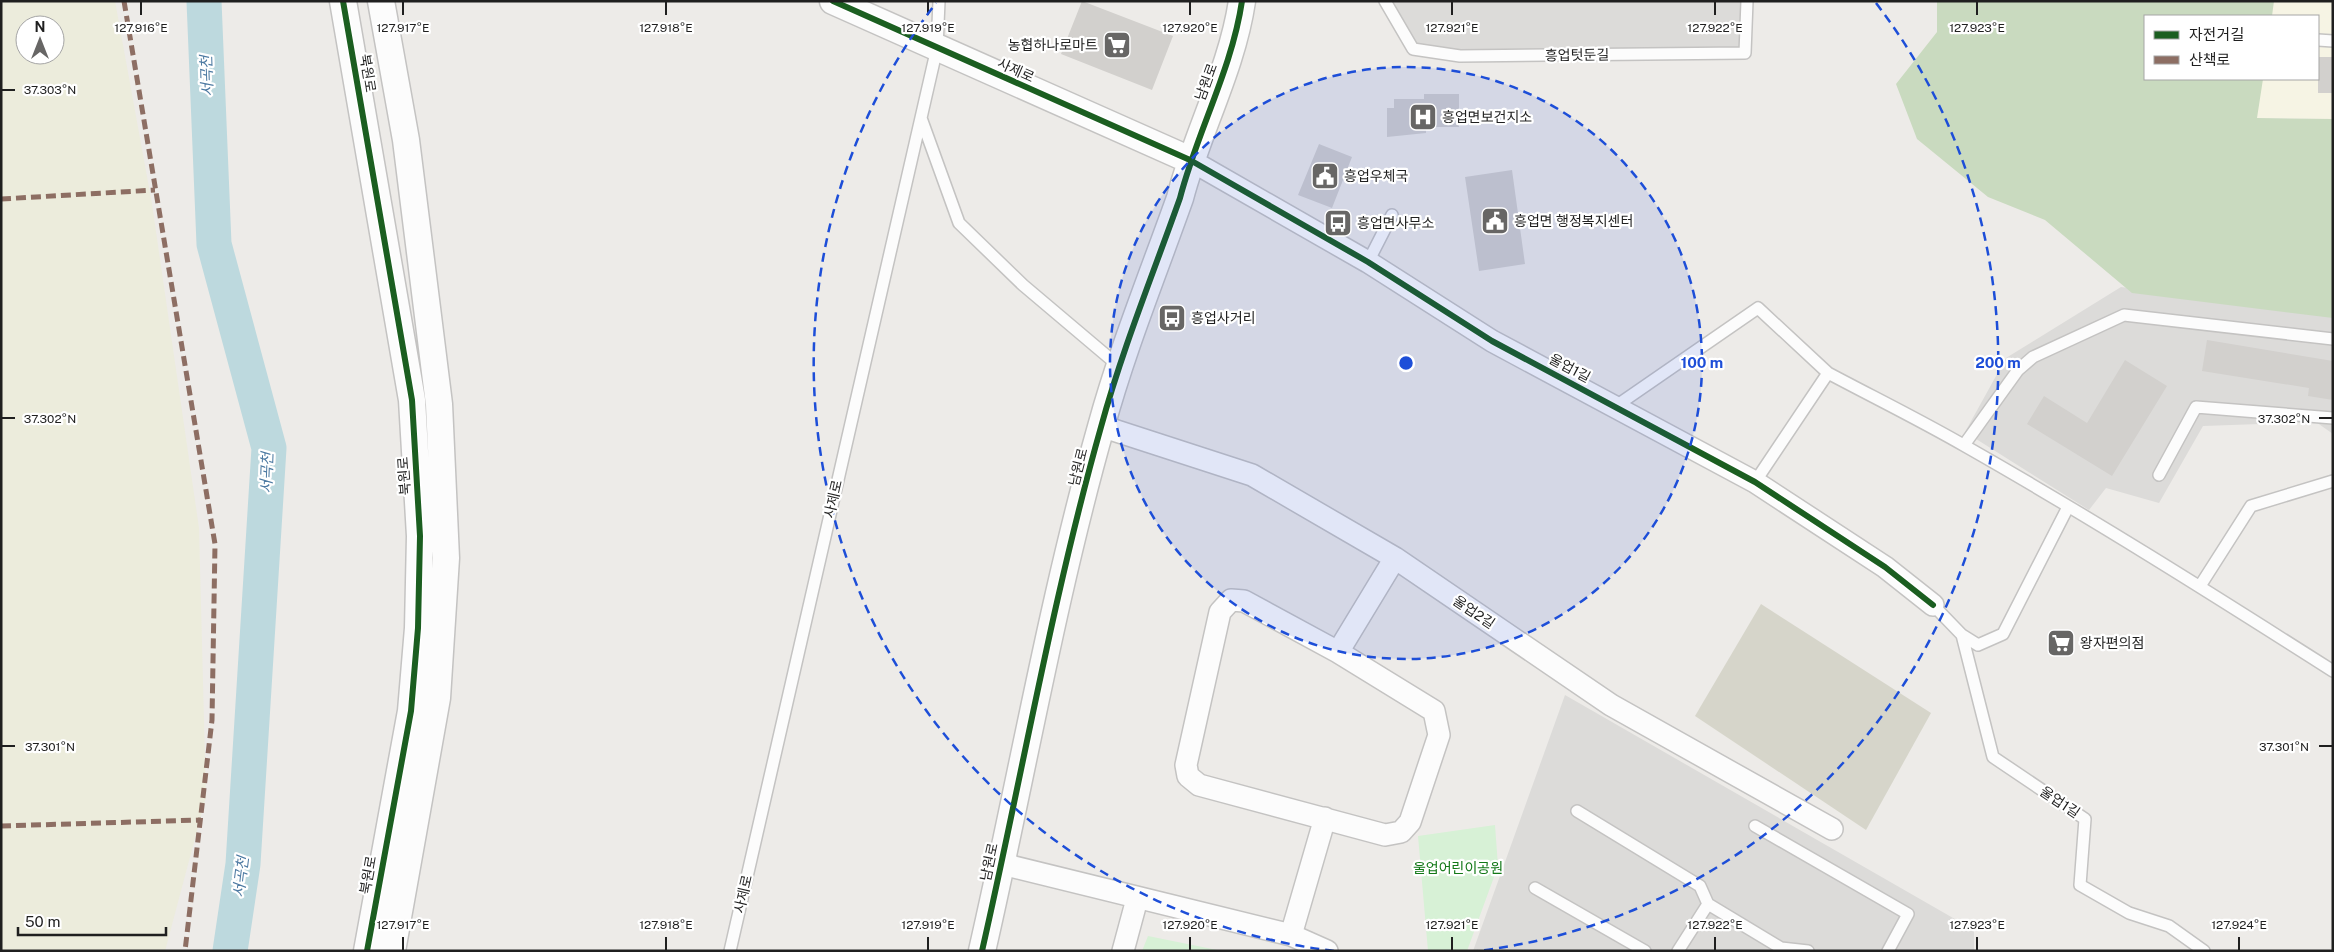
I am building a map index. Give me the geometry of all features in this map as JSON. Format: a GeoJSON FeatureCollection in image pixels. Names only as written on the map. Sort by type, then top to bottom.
{"type":"FeatureCollection","features":[{"type":"Feature","properties":{"kind":"street","name":"북원로"},"geometry":{"type":"LineString","coordinates":[[344,1],[412,400],[420,536],[418,628],[411,711],[367,951]]}},
{"type":"Feature","properties":{"kind":"street","name":"북원로"},"geometry":{"type":"LineString","coordinates":[[383,1],[406,140],[439,404],[446,558],[437,698],[392,951]]}},
{"type":"Feature","properties":{"kind":"street","name":"사제로"},"geometry":{"type":"LineString","coordinates":[[833,1],[1190,160]]}},
{"type":"Feature","properties":{"kind":"street","name":"남원로"},"geometry":{"type":"LineString","coordinates":[[982,951],[1002,864],[1055,604],[1101,426],[1180,198],[1190,160],[1223,76],[1242,1]]}},
{"type":"Feature","properties":{"kind":"street","name":"울업1길"},"geometry":{"type":"LineString","coordinates":[[1190,160],[1368,262],[1492,341],[1755,482],[1886,567],[1933,605]]}},
{"type":"Feature","properties":{"kind":"street","name":"울업2길"},"geometry":{"type":"LineString","coordinates":[[1101,426],[1252,475],[1395,558],[1611,705],[1832,830]]}},
{"type":"Feature","properties":{"kind":"street"},"geometry":{"type":"LineString","coordinates":[[1338,652],[1395,558]]}},
{"type":"Feature","properties":{"kind":"street"},"geometry":{"type":"LineString","coordinates":[[1231,600],[1244,601],[1338,652],[1434,711],[1439,735],[1410,822],[1401,832],[1385,835],[1199,785],[1188,776],[1186,765],[1220,612],[1231,600]]}},
{"type":"Feature","properties":{"kind":"street"},"geometry":{"type":"LineString","coordinates":[[1291,935],[1325,818]]}},
{"type":"Feature","properties":{"kind":"street","name":"남원로"},"geometry":{"type":"LineString","coordinates":[[1002,864],[1137,899],[1291,935],[1327,951]]}},
{"type":"Feature","properties":{"kind":"street"},"geometry":{"type":"LineString","coordinates":[[1124,951],[1137,899]]}},
{"type":"Feature","properties":{"kind":"lane"},"geometry":{"type":"LineString","coordinates":[[937,48],[939,1]]}},
{"type":"Feature","properties":{"kind":"lane","name":"흥업텃둔길"},"geometry":{"type":"LineString","coordinates":[[1385,1],[1413,49],[1460,56],[1745,53],[1747,1]]}},
{"type":"Feature","properties":{"kind":"lane"},"geometry":{"type":"LineString","coordinates":[[2319,40],[2333,41]]}},
{"type":"Feature","properties":{"kind":"lane","name":"사제로"},"geometry":{"type":"LineString","coordinates":[[730,951],[937,48]]}},
{"type":"Feature","properties":{"kind":"lane"},"geometry":{"type":"LineString","coordinates":[[921,118],[959,223],[1022,285],[1121,367]]}},
{"type":"Feature","properties":{"kind":"lane"},"geometry":{"type":"LineString","coordinates":[[1368,262],[1392,215]]}},
{"type":"Feature","properties":{"kind":"lane"},"geometry":{"type":"LineString","coordinates":[[1616,406],[1758,308],[1828,373],[1964,445],[2200,586],[2333,671]]}},
{"type":"Feature","properties":{"kind":"lane"},"geometry":{"type":"LineString","coordinates":[[1964,445],[2018,370],[2028,361],[2124,315],[2333,339]]}},
{"type":"Feature","properties":{"kind":"lane"},"geometry":{"type":"LineString","coordinates":[[1755,482],[1828,373]]}},
{"type":"Feature","properties":{"kind":"lane"},"geometry":{"type":"LineString","coordinates":[[2160,475],[2196,407],[2333,418]]}},
{"type":"Feature","properties":{"kind":"lane"},"geometry":{"type":"LineString","coordinates":[[2200,586],[2251,506],[2333,481]]}},
{"type":"Feature","properties":{"kind":"lane","name":"울업1길"},"geometry":{"type":"LineString","coordinates":[[1933,605],[1962,635],[1978,645],[2003,634],[2068,507]]}},
{"type":"Feature","properties":{"kind":"lane","name":"울업1길"},"geometry":{"type":"LineString","coordinates":[[1962,635],[1993,757],[2085,819],[2080,885],[2129,912],[2170,926],[2204,951]]}},
{"type":"Feature","properties":{"kind":"lane"},"geometry":{"type":"LineString","coordinates":[[1577,811],[1700,886],[1708,904],[1783,950],[1808,951]]}},
{"type":"Feature","properties":{"kind":"lane"},"geometry":{"type":"LineString","coordinates":[[1755,826],[1908,914],[1888,951]]}},
{"type":"Feature","properties":{"kind":"lane"},"geometry":{"type":"LineString","coordinates":[[1535,888],[1645,951]]}},
{"type":"Feature","properties":{"kind":"lane"},"geometry":{"type":"LineString","coordinates":[[1678,951],[1708,904]]}},
{"type":"Feature","properties":{"kind":"shaded area"},"geometry":{"type":"Polygon","coordinates":[[[1385,1],[1747,1],[1745,53],[1460,56],[1413,49],[1385,1]]]}},
{"type":"Feature","properties":{"kind":"shaded area"},"geometry":{"type":"Polygon","coordinates":[[[2227,1],[2333,1],[2333,119],[2257,118],[2247,80],[2319,80],[2319,15],[2231,15],[2227,1]]]}},
{"type":"Feature","properties":{"kind":"shaded area"},"geometry":{"type":"Polygon","coordinates":[[[2121,287],[2333,316],[2333,434],[2316,422],[2203,426],[2159,503],[2106,488],[2089,510],[1965,432],[2006,358],[2121,287]]]}},
{"type":"Feature","properties":{"kind":"shaded area"},"geometry":{"type":"Polygon","coordinates":[[[1761,604],[1931,713],[1866,830],[1695,716],[1761,604]]]}},
{"type":"Feature","properties":{"kind":"shaded area"},"geometry":{"type":"Polygon","coordinates":[[[1565,695],[1974,930],[1974,951],[1473,951],[1565,695]]]}},
{"type":"Feature","properties":{"kind":"green space"},"geometry":{"type":"Polygon","coordinates":[[[1,1],[115,1],[152,204],[199,528],[206,797],[165,951],[1,951],[1,1]]]}},
{"type":"Feature","properties":{"kind":"green space"},"geometry":{"type":"Polygon","coordinates":[[[1937,1],[2274,1],[2272,15],[2144,15],[2144,80],[2263,80],[2257,118],[2333,119],[2333,318],[2132,293],[2045,220],[1988,197],[1917,139],[1896,84],[1937,32],[1937,1]]]}},
{"type":"Feature","properties":{"kind":"green space","name":"울업어린이공원"},"geometry":{"type":"Polygon","coordinates":[[[1495,825],[1498,866],[1467,951],[1428,951],[1418,836],[1495,825]]]}},
{"type":"Feature","properties":{"kind":"green space"},"geometry":{"type":"Polygon","coordinates":[[[1148,936],[1222,951],[1142,951],[1148,936]]]}},
{"type":"Feature","properties":{"kind":"building","name":"농협하나로마트"},"geometry":{"type":"Polygon","coordinates":[[[1082,1],[1173,36],[1152,90],[1061,54],[1082,1]]]}},
{"type":"Feature","properties":{"kind":"building"},"geometry":{"type":"Polygon","coordinates":[[[2319,57],[2333,57],[2333,93],[2318,93],[2319,57]]]}},
{"type":"Feature","properties":{"kind":"building","name":"흥업면보건지소"},"geometry":{"type":"Polygon","coordinates":[[[1424,94],[1459,94],[1459,127],[1426,127],[1426,133],[1387,137],[1387,108],[1394,108],[1394,99],[1424,99],[1424,94]]]}},
{"type":"Feature","properties":{"kind":"building","name":"흥업우체국"},"geometry":{"type":"Polygon","coordinates":[[[1319,144],[1352,157],[1332,208],[1298,195],[1319,144]]]}},
{"type":"Feature","properties":{"kind":"building","name":"흥업면 행정복지센터"},"geometry":{"type":"Polygon","coordinates":[[[1512,170],[1525,264],[1479,271],[1465,177],[1512,170]]]}},
{"type":"Feature","properties":{"kind":"building"},"geometry":{"type":"Polygon","coordinates":[[[2207,340],[2333,361],[2333,400],[2308,396],[2309,388],[2202,371],[2207,340]]]}},
{"type":"Feature","properties":{"kind":"building"},"geometry":{"type":"Polygon","coordinates":[[[2125,360],[2167,386],[2112,476],[2027,424],[2044,396],[2087,423],[2125,360]]]}},
{"type":"Feature","properties":{"kind":"waterway","name":"서곡천"},"geometry":{"type":"LineString","coordinates":[[204,1],[214,244],[269,448],[243,864],[230,951]]}},
{"type":"Feature","properties":{"kind":"marked path"},"geometry":{"type":"LineString","coordinates":[[124,1],[215,544],[212,720],[185,951]]}},
{"type":"Feature","properties":{"kind":"marked path"},"geometry":{"type":"LineString","coordinates":[[1,199],[155,190]]}},
{"type":"Feature","properties":{"kind":"marked path"},"geometry":{"type":"LineString","coordinates":[[1,826],[201,820]]}},
{"type":"Feature","properties":{"kind":"cycle path"},"geometry":{"type":"LineString","coordinates":[[343,1],[412,400],[420,536],[418,628],[411,711],[367,951]]}},
{"type":"Feature","properties":{"kind":"cycle path"},"geometry":{"type":"LineString","coordinates":[[833,1],[1190,160],[1368,262],[1492,341],[1755,482],[1885,567],[1933,605]]}},
{"type":"Feature","properties":{"kind":"cycle path"},"geometry":{"type":"LineString","coordinates":[[982,951],[1052,623],[1083,492],[1109,398],[1222,76],[1237,26],[1242,1]]}},
{"type":"Feature","properties":{"kind":"place","name":"농협하나로마트"},"geometry":{"type":"Point","coordinates":[1117,45]}},
{"type":"Feature","properties":{"kind":"place","name":"흥업면보건지소"},"geometry":{"type":"Point","coordinates":[1423,117]}},
{"type":"Feature","properties":{"kind":"place","name":"흥업우체국"},"geometry":{"type":"Point","coordinates":[1325,176]}},
{"type":"Feature","properties":{"kind":"place","name":"흥업면 행정복지센터"},"geometry":{"type":"Point","coordinates":[1495,221]}},
{"type":"Feature","properties":{"kind":"place","name":"흥업면사무소"},"geometry":{"type":"Point","coordinates":[1338,223]}},
{"type":"Feature","properties":{"kind":"place","name":"흥업사거리"},"geometry":{"type":"Point","coordinates":[1172,318]}},
{"type":"Feature","properties":{"kind":"place","name":"왕자편의점"},"geometry":{"type":"Point","coordinates":[2061,643]}}]}
